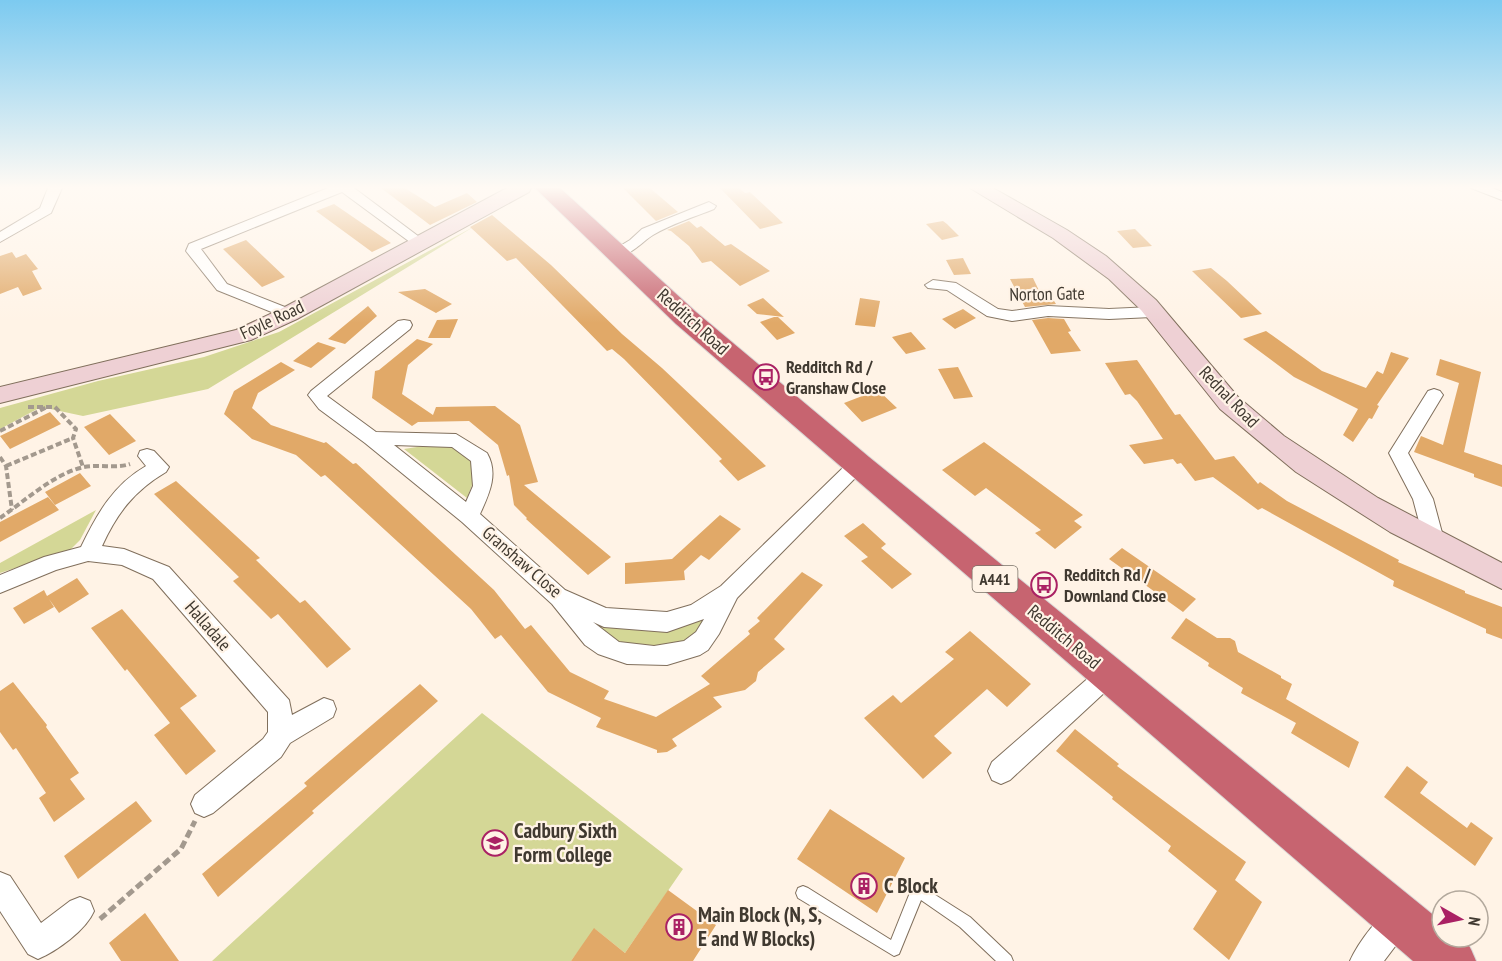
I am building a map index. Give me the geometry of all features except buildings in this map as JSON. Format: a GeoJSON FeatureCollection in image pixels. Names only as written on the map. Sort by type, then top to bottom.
{"type":"FeatureCollection","features":[{"type":"Feature","properties":{"kind":"highway","name":"Redditch Road"},"geometry":{"type":"LineString","coordinates":[[595,233],[686,318],[858,465],[1451,961]]}},
{"type":"Feature","properties":{"kind":"street"},"geometry":{"type":"LineString","coordinates":[[230,233],[194,247],[193,251],[222,287],[289,314]]}},
{"type":"Feature","properties":{"kind":"street"},"geometry":{"type":"LineString","coordinates":[[405,233],[419,243]]}},
{"type":"Feature","properties":{"kind":"street","name":"Foyle Road"},"geometry":{"type":"LineString","coordinates":[[0,395],[98,369],[211,345],[243,335],[289,314],[438,233]]}},
{"type":"Feature","properties":{"kind":"street"},"geometry":{"type":"LineString","coordinates":[[616,252],[635,243],[646,233]]}},
{"type":"Feature","properties":{"kind":"street","name":"Rednal Road"},"geometry":{"type":"LineString","coordinates":[[1057,233],[1073,242],[1136,292],[1216,388],[1242,415],[1281,447],[1335,487],[1435,544],[1502,577]]}},
{"type":"Feature","properties":{"kind":"street","name":"Norton Gate"},"geometry":{"type":"LineString","coordinates":[[933,285],[951,286],[973,280]]}},
{"type":"Feature","properties":{"kind":"street","name":"Norton Gate"},"geometry":{"type":"LineString","coordinates":[[951,286],[993,313],[1012,316],[1048,311],[1109,314],[1152,312]]}},
{"type":"Feature","properties":{"kind":"street","name":"Granshaw Close"},"geometry":{"type":"LineString","coordinates":[[404,325],[317,395],[325,405],[372,438],[469,516],[557,596],[604,617],[667,622],[698,612],[729,592],[858,465]]}},
{"type":"Feature","properties":{"kind":"street"},"geometry":{"type":"LineString","coordinates":[[1434,395],[1398,453],[1423,499],[1435,544]]}},
{"type":"Feature","properties":{"kind":"street"},"geometry":{"type":"LineString","coordinates":[[372,438],[456,441],[480,458],[483,486],[469,516]]}},
{"type":"Feature","properties":{"kind":"street"},"geometry":{"type":"LineString","coordinates":[[88,553],[110,507],[138,478],[159,467],[147,456]]}},
{"type":"Feature","properties":{"kind":"street","name":"Halladale"},"geometry":{"type":"LineString","coordinates":[[0,584],[52,563],[88,553],[124,557],[161,573],[280,708],[281,735]]}},
{"type":"Feature","properties":{"kind":"street"},"geometry":{"type":"LineString","coordinates":[[557,596],[581,624],[607,648],[643,656],[677,655],[701,642],[729,592]]}},
{"type":"Feature","properties":{"kind":"street"},"geometry":{"type":"LineString","coordinates":[[1001,771],[1109,674]]}},
{"type":"Feature","properties":{"kind":"street"},"geometry":{"type":"LineString","coordinates":[[204,804],[272,748],[281,735],[324,709]]}},
{"type":"Feature","properties":{"kind":"street"},"geometry":{"type":"LineString","coordinates":[[0,886],[38,944],[80,911]]}},
{"type":"Feature","properties":{"kind":"street"},"geometry":{"type":"LineString","coordinates":[[1365,961],[1399,918]]}},
{"type":"Feature","properties":{"kind":"lane"},"geometry":{"type":"LineString","coordinates":[[803,893],[894,949],[918,890],[965,922],[1006,961]]}},
{"type":"Feature","properties":{"kind":"path"},"geometry":{"type":"LineString","coordinates":[[24,407],[55,407],[76,429],[73,438],[83,467]]}},
{"type":"Feature","properties":{"kind":"path"},"geometry":{"type":"LineString","coordinates":[[0,431],[48,407]]}},
{"type":"Feature","properties":{"kind":"path"},"geometry":{"type":"LineString","coordinates":[[6,466],[73,438]]}},
{"type":"Feature","properties":{"kind":"path"},"geometry":{"type":"LineString","coordinates":[[0,518],[48,486],[83,467],[120,468],[147,456]]}},
{"type":"Feature","properties":{"kind":"path"},"geometry":{"type":"LineString","coordinates":[[0,457],[6,466],[12,510]]}},
{"type":"Feature","properties":{"kind":"path"},"geometry":{"type":"LineString","coordinates":[[80,911],[102,920],[181,849],[204,804]]}},
{"type":"Feature","properties":{"kind":"green space"},"geometry":{"type":"Polygon","coordinates":[[[464,233],[208,389],[83,416],[41,407],[0,429],[0,408],[98,381],[204,357],[279,332],[464,233]]]}},
{"type":"Feature","properties":{"kind":"green space"},"geometry":{"type":"Polygon","coordinates":[[[430,445],[454,447],[472,459],[474,480],[467,498],[404,449],[430,445]]]}},
{"type":"Feature","properties":{"kind":"green space"},"geometry":{"type":"Polygon","coordinates":[[[96,510],[80,540],[70,550],[0,573],[0,563],[96,510]]]}},
{"type":"Feature","properties":{"kind":"green space"},"geometry":{"type":"Polygon","coordinates":[[[729,592],[701,642],[643,656],[581,624],[604,617],[667,622],[729,592]]]}},
{"type":"Feature","properties":{"kind":"green space","name":"Cadbury Sixth Form College"},"geometry":{"type":"Polygon","coordinates":[[[482,713],[683,869],[625,953],[595,929],[571,961],[212,961],[482,713]]]}},
{"type":"Feature","properties":{"kind":"place","name":"Redditch Rd / Granshaw Close"},"geometry":{"type":"Point","coordinates":[766,377]}},
{"type":"Feature","properties":{"kind":"place","name":"Redditch Rd / Downland Close"},"geometry":{"type":"Point","coordinates":[1044,585]}},
{"type":"Feature","properties":{"kind":"place","name":"Cadbury Sixth Form College"},"geometry":{"type":"Point","coordinates":[495,843]}},
{"type":"Feature","properties":{"kind":"place","name":"C Block"},"geometry":{"type":"Point","coordinates":[864,886]}},
{"type":"Feature","properties":{"kind":"place","name":"Main Block (N, S, E and W Blocks)"},"geometry":{"type":"Point","coordinates":[679,927]}}]}
